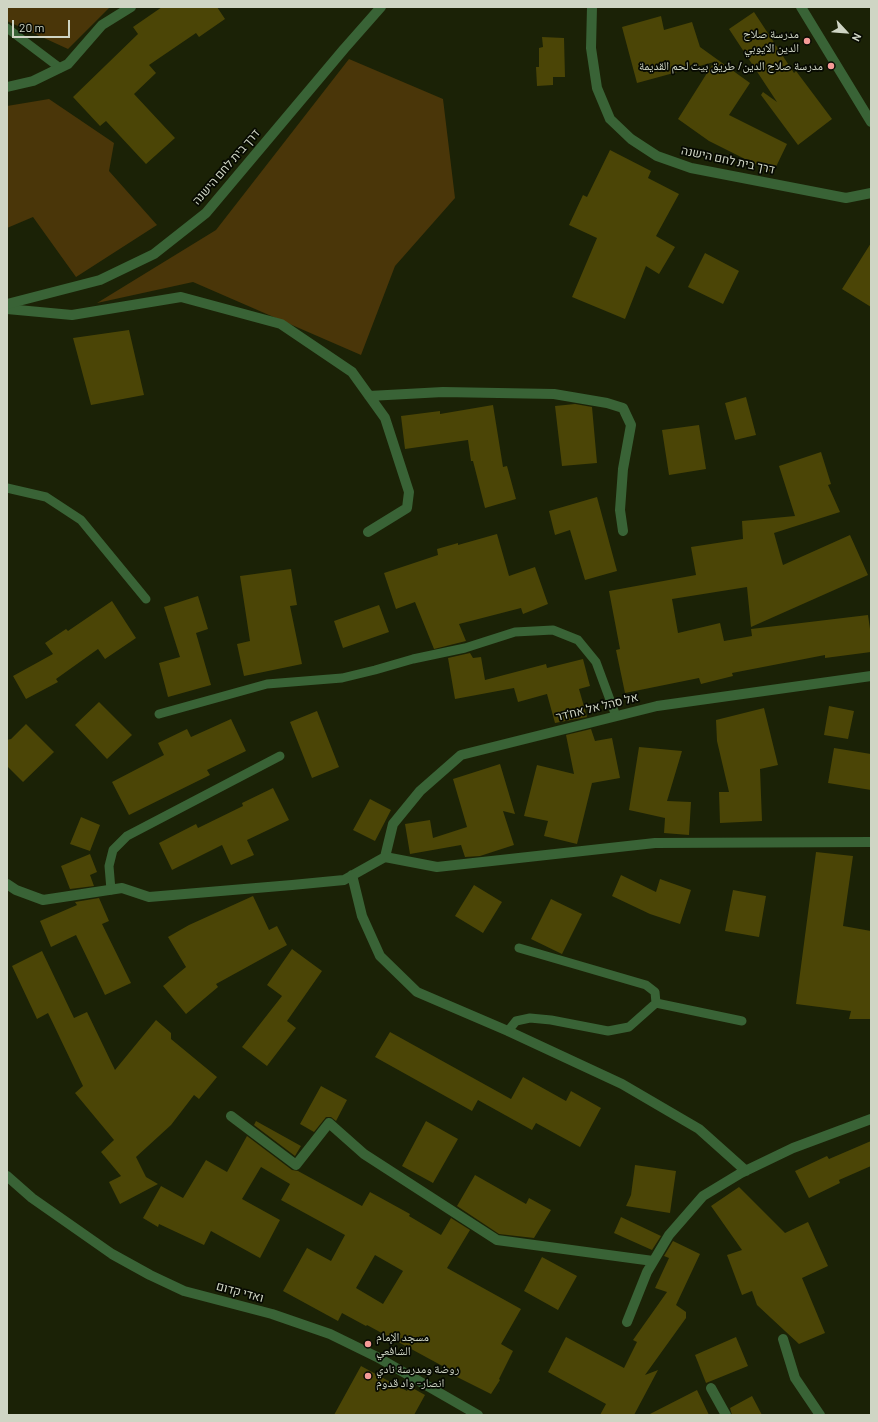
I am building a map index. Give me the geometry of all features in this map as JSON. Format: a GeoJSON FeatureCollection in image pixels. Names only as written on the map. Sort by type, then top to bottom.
{"type":"FeatureCollection","features":[{"type":"Feature","properties":{"kind":"street"},"geometry":{"type":"LineString","coordinates":[[7,87],[33,81],[68,64],[102,24],[131,7]]}},
{"type":"Feature","properties":{"kind":"street","name":"דרך בית לחם הישנה"},"geometry":{"type":"LineString","coordinates":[[7,304],[100,280],[154,254],[206,212],[381,7]]}},
{"type":"Feature","properties":{"kind":"street","name":"דרך בית לחם הישנה"},"geometry":{"type":"LineString","coordinates":[[592,7],[591,48],[597,88],[610,119],[631,139],[657,156],[691,168],[846,198],[871,193]]}},
{"type":"Feature","properties":{"kind":"street"},"geometry":{"type":"LineString","coordinates":[[801,7],[871,122]]}},
{"type":"Feature","properties":{"kind":"street"},"geometry":{"type":"LineString","coordinates":[[7,309],[72,315],[181,297],[281,324],[352,372],[385,418],[409,492],[407,508],[368,532]]}},
{"type":"Feature","properties":{"kind":"street"},"geometry":{"type":"LineString","coordinates":[[369,396],[443,392],[554,394],[607,403],[623,408],[631,425],[623,469],[620,510],[623,531]]}},
{"type":"Feature","properties":{"kind":"street","name":"אל סהל אל אח'דר"},"geometry":{"type":"LineString","coordinates":[[385,857],[393,824],[420,791],[460,755],[657,706],[871,676]]}},
{"type":"Feature","properties":{"kind":"street"},"geometry":{"type":"LineString","coordinates":[[7,884],[16,890],[43,900],[122,888],[149,897],[344,880],[385,857],[437,867],[655,843],[871,842]]}},
{"type":"Feature","properties":{"kind":"street"},"geometry":{"type":"LineString","coordinates":[[352,875],[362,916],[380,956],[417,992],[508,1031],[622,1084],[699,1128],[746,1171]]}},
{"type":"Feature","properties":{"kind":"street"},"geometry":{"type":"LineString","coordinates":[[230,1116],[296,1165],[329,1123],[364,1154],[497,1240],[653,1261]]}},
{"type":"Feature","properties":{"kind":"street"},"geometry":{"type":"LineString","coordinates":[[627,1322],[647,1272],[653,1261],[669,1235],[703,1196],[746,1171],[793,1148],[871,1119]]}},
{"type":"Feature","properties":{"kind":"street","name":"ואדי קדום"},"geometry":{"type":"LineString","coordinates":[[7,1176],[32,1198],[112,1254],[150,1275],[184,1291],[272,1314],[330,1334],[377,1357],[478,1415]]}},
{"type":"Feature","properties":{"kind":"street"},"geometry":{"type":"LineString","coordinates":[[784,1338],[795,1378],[820,1415]]}},
{"type":"Feature","properties":{"kind":"street"},"geometry":{"type":"LineString","coordinates":[[711,1388],[726,1415]]}},
{"type":"Feature","properties":{"kind":"lane"},"geometry":{"type":"LineString","coordinates":[[7,28],[60,68]]}},
{"type":"Feature","properties":{"kind":"lane"},"geometry":{"type":"LineString","coordinates":[[7,488],[46,497],[81,520],[146,599]]}},
{"type":"Feature","properties":{"kind":"lane"},"geometry":{"type":"LineString","coordinates":[[159,714],[267,684],[342,678],[375,670],[413,658],[465,648],[515,632],[553,630],[578,640],[596,662],[616,716]]}},
{"type":"Feature","properties":{"kind":"lane"},"geometry":{"type":"LineString","coordinates":[[112,890],[109,866],[113,850],[128,836],[280,756]]}},
{"type":"Feature","properties":{"kind":"lane"},"geometry":{"type":"LineString","coordinates":[[519,948],[646,985],[655,992],[656,1003]]}},
{"type":"Feature","properties":{"kind":"lane"},"geometry":{"type":"LineString","coordinates":[[508,1031],[516,1021],[530,1018],[551,1020],[608,1031],[629,1026],[656,1003]]}},
{"type":"Feature","properties":{"kind":"lane"},"geometry":{"type":"LineString","coordinates":[[656,1003],[742,1021]]}},
{"type":"Feature","properties":{"kind":"shaded area"},"geometry":{"type":"Polygon","coordinates":[[[7,7],[109,8],[68,49],[7,21],[7,7]]]}},
{"type":"Feature","properties":{"kind":"shaded area"},"geometry":{"type":"Polygon","coordinates":[[[349,59],[443,99],[455,198],[395,266],[361,355],[193,282],[97,303],[216,230],[349,59]]]}},
{"type":"Feature","properties":{"kind":"shaded area"},"geometry":{"type":"Polygon","coordinates":[[[49,99],[114,143],[109,171],[157,225],[76,277],[33,217],[7,228],[7,106],[49,99]]]}},
{"type":"Feature","properties":{"kind":"building"},"geometry":{"type":"Polygon","coordinates":[[[162,7],[217,7],[225,19],[199,37],[196,33],[149,65],[156,73],[134,94],[175,138],[146,164],[106,121],[100,126],[73,97],[138,34],[133,27],[162,7]]]}},
{"type":"Feature","properties":{"kind":"building"},"geometry":{"type":"Polygon","coordinates":[[[754,12],[794,73],[796,71],[832,119],[798,145],[761,95],[763,92],[777,102],[729,29],[754,12]]]}},
{"type":"Feature","properties":{"kind":"building"},"geometry":{"type":"Polygon","coordinates":[[[661,16],[664,30],[692,22],[700,47],[750,83],[729,115],[787,144],[773,173],[709,141],[678,119],[714,62],[637,83],[622,27],[661,16]]]}},
{"type":"Feature","properties":{"kind":"building"},"geometry":{"type":"Polygon","coordinates":[[[542,37],[564,38],[565,77],[553,77],[553,85],[537,86],[536,67],[539,67],[539,48],[543,47],[542,37]]]}},
{"type":"Feature","properties":{"kind":"building"},"geometry":{"type":"Polygon","coordinates":[[[610,150],[651,171],[648,178],[679,194],[656,236],[675,247],[659,274],[646,266],[625,319],[572,297],[597,238],[569,225],[583,195],[587,197],[610,150]]]}},
{"type":"Feature","properties":{"kind":"building"},"geometry":{"type":"Polygon","coordinates":[[[871,243],[871,307],[842,289],[871,243]]]}},
{"type":"Feature","properties":{"kind":"building"},"geometry":{"type":"Polygon","coordinates":[[[705,253],[739,271],[723,304],[688,287],[705,253]]]}},
{"type":"Feature","properties":{"kind":"building"},"geometry":{"type":"Polygon","coordinates":[[[129,330],[144,395],[91,405],[73,338],[129,330]]]}},
{"type":"Feature","properties":{"kind":"building"},"geometry":{"type":"Polygon","coordinates":[[[746,397],[756,435],[735,440],[725,403],[746,397]]]}},
{"type":"Feature","properties":{"kind":"building"},"geometry":{"type":"Polygon","coordinates":[[[575,404],[592,407],[597,463],[562,466],[555,406],[575,404]]]}},
{"type":"Feature","properties":{"kind":"building"},"geometry":{"type":"Polygon","coordinates":[[[493,405],[503,467],[507,466],[516,499],[485,508],[473,461],[471,461],[468,440],[405,449],[401,416],[440,411],[440,414],[493,405]]]}},
{"type":"Feature","properties":{"kind":"building"},"geometry":{"type":"Polygon","coordinates":[[[699,425],[706,469],[669,475],[662,430],[699,425]]]}},
{"type":"Feature","properties":{"kind":"building"},"geometry":{"type":"Polygon","coordinates":[[[821,452],[831,484],[828,485],[840,512],[774,533],[783,565],[850,535],[868,575],[751,627],[747,587],[672,599],[678,633],[720,623],[724,641],[752,636],[751,629],[868,615],[871,636],[871,652],[825,658],[825,655],[732,673],[733,676],[701,684],[699,678],[625,693],[616,650],[620,649],[609,591],[696,575],[691,547],[743,539],[742,521],[795,516],[779,466],[821,452]]]}},
{"type":"Feature","properties":{"kind":"building"},"geometry":{"type":"Polygon","coordinates":[[[597,497],[617,571],[585,580],[570,530],[555,535],[549,511],[597,497]]]}},
{"type":"Feature","properties":{"kind":"building"},"geometry":{"type":"Polygon","coordinates":[[[497,534],[509,576],[535,567],[548,604],[523,614],[521,608],[459,624],[466,641],[434,649],[415,602],[396,609],[384,573],[438,555],[437,549],[458,543],[458,545],[497,534]]]}},
{"type":"Feature","properties":{"kind":"building"},"geometry":{"type":"Polygon","coordinates":[[[291,569],[297,605],[290,606],[302,664],[244,676],[237,644],[250,641],[240,576],[291,569]]]}},
{"type":"Feature","properties":{"kind":"building"},"geometry":{"type":"Polygon","coordinates":[[[198,596],[208,629],[196,633],[211,685],[168,697],[159,663],[180,657],[164,607],[198,596]]]}},
{"type":"Feature","properties":{"kind":"building"},"geometry":{"type":"Polygon","coordinates":[[[112,601],[136,638],[105,659],[98,649],[56,679],[58,682],[26,699],[13,676],[53,654],[45,643],[66,629],[68,631],[112,601]]]}},
{"type":"Feature","properties":{"kind":"building"},"geometry":{"type":"Polygon","coordinates":[[[379,605],[389,632],[343,648],[334,621],[379,605]]]}},
{"type":"Feature","properties":{"kind":"building"},"geometry":{"type":"Polygon","coordinates":[[[470,653],[473,658],[481,657],[485,680],[546,664],[547,668],[583,659],[590,686],[579,689],[587,717],[555,723],[547,694],[518,702],[514,688],[455,699],[448,658],[470,653]]]}},
{"type":"Feature","properties":{"kind":"building"},"geometry":{"type":"Polygon","coordinates":[[[99,702],[132,735],[107,759],[75,725],[99,702]]]}},
{"type":"Feature","properties":{"kind":"building"},"geometry":{"type":"Polygon","coordinates":[[[829,706],[854,711],[848,739],[824,735],[829,706]]]}},
{"type":"Feature","properties":{"kind":"building"},"geometry":{"type":"Polygon","coordinates":[[[764,708],[778,765],[760,769],[762,821],[720,823],[719,792],[729,792],[717,741],[716,720],[764,708]]]}},
{"type":"Feature","properties":{"kind":"building"},"geometry":{"type":"Polygon","coordinates":[[[317,711],[339,767],[312,778],[290,722],[317,711]]]}},
{"type":"Feature","properties":{"kind":"building"},"geometry":{"type":"Polygon","coordinates":[[[231,719],[246,751],[207,770],[210,775],[129,815],[112,782],[164,755],[158,743],[187,729],[191,737],[231,719]]]}},
{"type":"Feature","properties":{"kind":"building"},"geometry":{"type":"Polygon","coordinates":[[[26,724],[54,752],[23,782],[7,766],[7,740],[11,739],[26,724]]]}},
{"type":"Feature","properties":{"kind":"building"},"geometry":{"type":"Polygon","coordinates":[[[591,729],[595,741],[612,738],[620,778],[592,783],[577,844],[544,836],[548,821],[524,816],[537,765],[574,774],[566,735],[591,729]]]}},
{"type":"Feature","properties":{"kind":"building"},"geometry":{"type":"Polygon","coordinates":[[[639,747],[682,751],[667,801],[691,802],[689,835],[664,833],[665,818],[629,810],[639,747]]]}},
{"type":"Feature","properties":{"kind":"building"},"geometry":{"type":"Polygon","coordinates":[[[834,748],[871,754],[871,790],[828,783],[834,748]]]}},
{"type":"Feature","properties":{"kind":"building"},"geometry":{"type":"Polygon","coordinates":[[[500,764],[515,814],[503,811],[514,845],[480,856],[465,857],[461,845],[410,854],[405,824],[430,820],[433,838],[467,827],[453,779],[500,764]]]}},
{"type":"Feature","properties":{"kind":"building"},"geometry":{"type":"Polygon","coordinates":[[[273,788],[289,820],[247,840],[254,855],[231,865],[222,845],[172,870],[159,843],[196,824],[198,828],[243,806],[242,803],[273,788]]]}},
{"type":"Feature","properties":{"kind":"building"},"geometry":{"type":"Polygon","coordinates":[[[370,799],[391,810],[375,841],[353,830],[370,799]]]}},
{"type":"Feature","properties":{"kind":"building"},"geometry":{"type":"Polygon","coordinates":[[[81,817],[100,825],[90,851],[70,844],[81,817]]]}},
{"type":"Feature","properties":{"kind":"building"},"geometry":{"type":"Polygon","coordinates":[[[816,852],[853,856],[843,926],[871,931],[871,1019],[849,1019],[851,1011],[796,1004],[816,852]]]}},
{"type":"Feature","properties":{"kind":"building"},"geometry":{"type":"Polygon","coordinates":[[[90,854],[97,872],[90,875],[94,886],[70,889],[61,866],[90,854]]]}},
{"type":"Feature","properties":{"kind":"building"},"geometry":{"type":"Polygon","coordinates":[[[621,875],[656,892],[660,879],[691,890],[680,924],[650,914],[612,896],[621,875]]]}},
{"type":"Feature","properties":{"kind":"building"},"geometry":{"type":"Polygon","coordinates":[[[474,885],[502,902],[483,933],[455,916],[474,885]]]}},
{"type":"Feature","properties":{"kind":"building"},"geometry":{"type":"Polygon","coordinates":[[[733,890],[766,896],[759,937],[725,931],[733,890]]]}},
{"type":"Feature","properties":{"kind":"building"},"geometry":{"type":"Polygon","coordinates":[[[253,896],[269,930],[277,926],[287,945],[216,984],[218,987],[186,1014],[163,986],[186,967],[168,937],[189,925],[253,896]]]}},
{"type":"Feature","properties":{"kind":"building"},"geometry":{"type":"Polygon","coordinates":[[[99,898],[109,921],[102,924],[131,983],[105,995],[76,935],[51,947],[40,921],[77,905],[75,902],[99,898]]]}},
{"type":"Feature","properties":{"kind":"building"},"geometry":{"type":"Polygon","coordinates":[[[551,899],[582,914],[562,954],[531,939],[551,899]]]}},
{"type":"Feature","properties":{"kind":"building"},"geometry":{"type":"Polygon","coordinates":[[[292,949],[322,971],[287,1021],[296,1028],[267,1066],[242,1047],[282,996],[267,985],[292,949]]]}},
{"type":"Feature","properties":{"kind":"building"},"geometry":{"type":"Polygon","coordinates":[[[42,951],[74,1018],[87,1012],[115,1070],[156,1020],[171,1033],[171,1039],[217,1077],[199,1099],[194,1095],[171,1125],[136,1157],[146,1177],[158,1184],[120,1204],[109,1182],[121,1176],[101,1152],[114,1140],[75,1093],[83,1086],[48,1013],[37,1019],[12,966],[42,951]]]}},
{"type":"Feature","properties":{"kind":"building"},"geometry":{"type":"Polygon","coordinates":[[[390,1032],[511,1099],[523,1077],[566,1101],[571,1091],[601,1108],[580,1147],[536,1123],[532,1130],[478,1100],[472,1111],[375,1057],[390,1032]]]}},
{"type":"Feature","properties":{"kind":"building"},"geometry":{"type":"Polygon","coordinates":[[[321,1086],[347,1100],[336,1121],[331,1117],[326,1117],[314,1132],[300,1124],[321,1086]]]}},
{"type":"Feature","properties":{"kind":"building"},"geometry":{"type":"Polygon","coordinates":[[[256,1121],[301,1146],[295,1156],[254,1125],[256,1121]]]}},
{"type":"Feature","properties":{"kind":"building"},"geometry":{"type":"Polygon","coordinates":[[[426,1121],[458,1139],[433,1183],[402,1166],[426,1121]]]}},
{"type":"Feature","properties":{"kind":"building"},"geometry":{"type":"Polygon","coordinates":[[[247,1136],[292,1170],[298,1171],[362,1206],[370,1192],[410,1214],[409,1216],[441,1235],[451,1218],[470,1230],[447,1268],[521,1309],[501,1344],[513,1351],[499,1379],[500,1380],[491,1394],[447,1372],[448,1369],[367,1325],[366,1326],[342,1313],[338,1321],[283,1291],[307,1248],[331,1261],[345,1235],[281,1200],[290,1184],[261,1167],[242,1199],[280,1220],[260,1258],[211,1231],[204,1245],[159,1224],[158,1227],[143,1218],[161,1186],[183,1198],[206,1160],[227,1172],[247,1136]],[[375,1255],[356,1288],[383,1304],[403,1271],[375,1255]]]}},
{"type":"Feature","properties":{"kind":"building"},"geometry":{"type":"Polygon","coordinates":[[[871,1141],[871,1166],[839,1180],[840,1183],[809,1198],[795,1171],[827,1156],[829,1159],[871,1141]]]}},
{"type":"Feature","properties":{"kind":"building"},"geometry":{"type":"Polygon","coordinates":[[[635,1165],[676,1171],[670,1213],[626,1206],[631,1195],[635,1165]]]}},
{"type":"Feature","properties":{"kind":"building"},"geometry":{"type":"Polygon","coordinates":[[[475,1175],[526,1204],[529,1198],[551,1210],[534,1238],[499,1234],[457,1206],[475,1175]]]}},
{"type":"Feature","properties":{"kind":"building"},"geometry":{"type":"Polygon","coordinates":[[[739,1187],[785,1233],[808,1222],[828,1266],[802,1278],[825,1333],[799,1344],[757,1305],[752,1291],[742,1295],[727,1255],[742,1250],[711,1206],[739,1187]]]}},
{"type":"Feature","properties":{"kind":"building"},"geometry":{"type":"Polygon","coordinates":[[[621,1217],[661,1236],[652,1250],[614,1233],[621,1217]]]}},
{"type":"Feature","properties":{"kind":"building"},"geometry":{"type":"Polygon","coordinates":[[[673,1241],[700,1254],[676,1305],[686,1312],[686,1318],[645,1375],[658,1370],[634,1415],[600,1415],[606,1404],[548,1372],[566,1337],[624,1368],[637,1342],[633,1340],[667,1292],[655,1288],[669,1258],[664,1256],[673,1241]]]}},
{"type":"Feature","properties":{"kind":"building"},"geometry":{"type":"Polygon","coordinates":[[[542,1257],[577,1276],[558,1310],[524,1291],[542,1257]]]}},
{"type":"Feature","properties":{"kind":"building"},"geometry":{"type":"Polygon","coordinates":[[[736,1337],[748,1366],[706,1383],[695,1355],[736,1337]]]}},
{"type":"Feature","properties":{"kind":"building"},"geometry":{"type":"Polygon","coordinates":[[[361,1366],[407,1391],[409,1386],[425,1395],[414,1415],[334,1415],[361,1366]]]}},
{"type":"Feature","properties":{"kind":"building"},"geometry":{"type":"Polygon","coordinates":[[[697,1390],[709,1415],[648,1415],[697,1390]]]}},
{"type":"Feature","properties":{"kind":"building"},"geometry":{"type":"Polygon","coordinates":[[[752,1396],[762,1415],[732,1415],[730,1408],[752,1396]]]}},
{"type":"Feature","properties":{"kind":"place","name":"مدرسة صلاح الدين الايوبي"},"geometry":{"type":"Point","coordinates":[807,41]}},
{"type":"Feature","properties":{"kind":"place","name":"مدرسة صلاح الدين/ طريق بيت لحم القديمة"},"geometry":{"type":"Point","coordinates":[831,66]}},
{"type":"Feature","properties":{"kind":"place","name":"مسجد الإمام الشافعي"},"geometry":{"type":"Point","coordinates":[368,1344]}},
{"type":"Feature","properties":{"kind":"place","name":"روضة ومدرسة نادي انصار- واد قدوم"},"geometry":{"type":"Point","coordinates":[368,1376]}}]}
